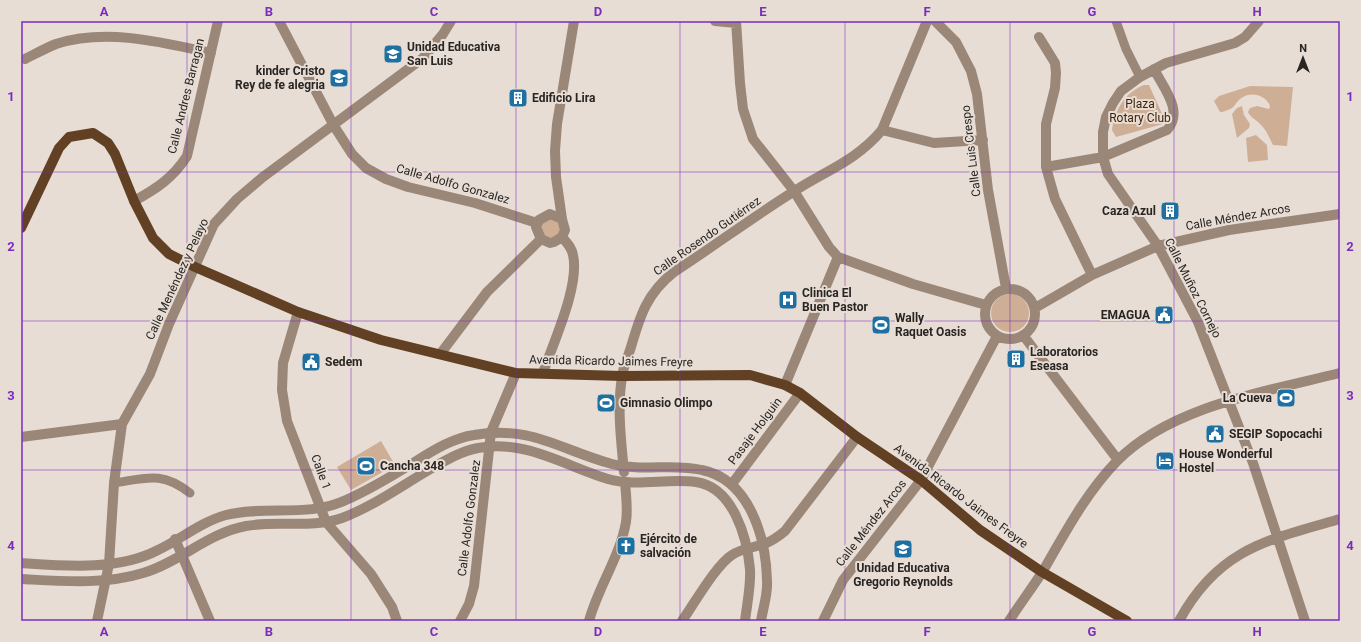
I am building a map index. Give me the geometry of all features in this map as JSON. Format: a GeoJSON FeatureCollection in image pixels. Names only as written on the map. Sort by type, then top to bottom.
{"type":"FeatureCollection","features":[{"type":"Feature","properties":{"kind":"main road","name":"Avenida Ricardo Jaimes Freyre"},"geometry":{"type":"LineString","coordinates":[[22,221],[59,148],[69,137],[93,133],[108,143],[115,154],[134,201],[153,238],[169,254],[195,267],[298,312],[381,340],[516,372],[622,376],[750,375],[785,385],[800,393],[857,436],[921,480],[980,530],[1042,572],[1127,621]]}},
{"type":"Feature","properties":{"kind":"street","name":"Calle Andres Barragan"},"geometry":{"type":"LineString","coordinates":[[134,201],[161,186],[179,169],[187,156],[218,21]]}},
{"type":"Feature","properties":{"kind":"street","name":"Calle Adolfo Gonzalez"},"geometry":{"type":"LineString","coordinates":[[279,21],[334,126],[352,154],[366,168],[386,179],[408,187],[475,203],[537,223]]}},
{"type":"Feature","properties":{"kind":"street","name":"Calle Menéndez y Pelayo"},"geometry":{"type":"LineString","coordinates":[[97,621],[109,564],[114,483],[122,424],[150,374],[169,324],[214,224],[237,200],[263,177],[334,126],[423,58],[443,34],[451,21]]}},
{"type":"Feature","properties":{"kind":"street"},"geometry":{"type":"LineString","coordinates":[[562,219],[555,215],[546,215],[537,223],[537,232],[541,239],[550,243],[559,240],[562,237],[565,226],[562,219],[561,202],[556,177],[556,131],[574,21]]}},
{"type":"Feature","properties":{"kind":"street"},"geometry":{"type":"LineString","coordinates":[[715,21],[736,22],[743,109],[753,139],[794,191],[838,257],[845,261],[913,284],[986,305]]}},
{"type":"Feature","properties":{"kind":"street","name":"Calle Rosendo Gutiérrez"},"geometry":{"type":"LineString","coordinates":[[590,621],[597,598],[624,534],[626,520],[625,482],[620,425],[622,376],[647,301],[657,287],[674,272],[794,191],[870,145],[882,130],[927,21]]}},
{"type":"Feature","properties":{"kind":"street","name":"Calle Luis Crespo"},"geometry":{"type":"LineString","coordinates":[[936,21],[956,42],[971,71],[977,94],[988,190],[1006,288]]}},
{"type":"Feature","properties":{"kind":"street"},"geometry":{"type":"LineString","coordinates":[[1116,21],[1126,49],[1140,77]]}},
{"type":"Feature","properties":{"kind":"street","name":"Calle Muñoz Cornejo"},"geometry":{"type":"LineString","coordinates":[[1259,21],[1245,37],[1235,43],[1224,48],[1183,57],[1154,69],[1121,91],[1113,103],[1103,132],[1103,157],[1108,174],[1158,246],[1198,322],[1229,401],[1305,621]]}},
{"type":"Feature","properties":{"kind":"street"},"geometry":{"type":"LineString","coordinates":[[26,59],[55,44],[77,39],[107,37],[138,38],[211,53]]}},
{"type":"Feature","properties":{"kind":"street"},"geometry":{"type":"LineString","coordinates":[[1039,37],[1055,63],[1056,73],[1055,88],[1046,124],[1046,168],[1055,199],[1092,275]]}},
{"type":"Feature","properties":{"kind":"street"},"geometry":{"type":"LineString","coordinates":[[1046,168],[1103,157],[1167,130],[1173,123],[1175,116],[1173,105],[1154,69]]}},
{"type":"Feature","properties":{"kind":"street"},"geometry":{"type":"LineString","coordinates":[[882,130],[934,143],[983,140]]}},
{"type":"Feature","properties":{"kind":"street","name":"Calle Méndez Arcos"},"geometry":{"type":"LineString","coordinates":[[1035,308],[1092,275],[1158,246],[1228,230],[1340,214]]}},
{"type":"Feature","properties":{"kind":"street"},"geometry":{"type":"LineString","coordinates":[[543,373],[571,291],[574,276],[573,254],[562,237]]}},
{"type":"Feature","properties":{"kind":"street"},"geometry":{"type":"LineString","coordinates":[[441,353],[487,292],[541,239]]}},
{"type":"Feature","properties":{"kind":"street","name":"Pasaje Holguin"},"geometry":{"type":"LineString","coordinates":[[785,385],[838,257]]}},
{"type":"Feature","properties":{"kind":"street"},"geometry":{"type":"LineString","coordinates":[[1006,288],[1021,290],[1027,295],[1035,308],[1035,320],[1032,326],[1024,335],[1010,339],[997,336],[987,326],[985,319],[986,305],[994,294],[1006,288]]}},
{"type":"Feature","properties":{"kind":"street","name":"Calle 1"},"geometry":{"type":"LineString","coordinates":[[298,312],[283,363],[282,390],[287,421],[326,522],[371,574],[392,607],[397,621]]}},
{"type":"Feature","properties":{"kind":"street"},"geometry":{"type":"LineString","coordinates":[[1024,335],[1118,460]]}},
{"type":"Feature","properties":{"kind":"street","name":"Calle Méndez Arcos"},"geometry":{"type":"LineString","coordinates":[[823,621],[843,580],[921,480],[997,336]]}},
{"type":"Feature","properties":{"kind":"street","name":"Calle Adolfo Gonzalez"},"geometry":{"type":"LineString","coordinates":[[460,621],[469,604],[474,586],[491,432],[516,372]]}},
{"type":"Feature","properties":{"kind":"street"},"geometry":{"type":"LineString","coordinates":[[1009,621],[1042,572],[1070,523],[1095,486],[1118,460],[1138,444],[1181,419],[1229,401],[1340,372]]}},
{"type":"Feature","properties":{"kind":"street","name":"Pasaje Holguin"},"geometry":{"type":"LineString","coordinates":[[732,484],[800,393]]}},
{"type":"Feature","properties":{"kind":"street"},"geometry":{"type":"LineString","coordinates":[[21,437],[122,424]]}},
{"type":"Feature","properties":{"kind":"street"},"geometry":{"type":"LineString","coordinates":[[21,563],[52,565],[130,562],[159,550],[200,525],[226,515],[320,509],[345,501],[448,443],[470,435],[491,432],[514,433],[537,436],[595,459],[624,467],[645,469],[684,467],[717,474],[732,484],[743,496],[764,545],[768,583],[761,621]]}},
{"type":"Feature","properties":{"kind":"street"},"geometry":{"type":"LineString","coordinates":[[682,621],[718,569],[730,556],[747,548],[764,545],[785,531],[857,436]]}},
{"type":"Feature","properties":{"kind":"street"},"geometry":{"type":"LineString","coordinates":[[21,579],[107,579],[144,573],[229,530],[248,526],[326,522],[362,508],[466,450],[490,446],[529,450],[550,456],[596,475],[625,482],[698,482],[709,487],[725,499],[729,505],[739,523],[747,548],[750,571],[745,621]]}},
{"type":"Feature","properties":{"kind":"street"},"geometry":{"type":"LineString","coordinates":[[114,483],[158,477],[170,480],[190,493]]}},
{"type":"Feature","properties":{"kind":"street"},"geometry":{"type":"LineString","coordinates":[[1179,621],[1197,591],[1211,575],[1240,554],[1277,537],[1340,519]]}},
{"type":"Feature","properties":{"kind":"street"},"geometry":{"type":"LineString","coordinates":[[175,539],[210,621]]}},
{"type":"Feature","properties":{"kind":"green space","name":"Plaza Rotary Club"},"geometry":{"type":"Polygon","coordinates":[[[1144,85],[1149,85],[1164,118],[1163,124],[1116,137],[1112,130],[1118,109],[1126,97],[1137,88],[1144,85]]]}},
{"type":"Feature","properties":{"kind":"green space"},"geometry":{"type":"Polygon","coordinates":[[[1250,86],[1293,87],[1287,146],[1273,145],[1264,128],[1249,114],[1248,112],[1250,108],[1257,106],[1269,109],[1270,106],[1268,102],[1261,96],[1248,95],[1239,100],[1232,108],[1220,112],[1214,101],[1219,96],[1250,86]]]}},
{"type":"Feature","properties":{"kind":"green space"},"geometry":{"type":"Polygon","coordinates":[[[1242,106],[1244,115],[1250,124],[1249,128],[1237,138],[1232,114],[1237,108],[1242,106]]]}},
{"type":"Feature","properties":{"kind":"green space"},"geometry":{"type":"Polygon","coordinates":[[[1256,135],[1267,145],[1268,160],[1248,162],[1246,138],[1256,135]]]}},
{"type":"Feature","properties":{"kind":"green space"},"geometry":{"type":"Polygon","coordinates":[[[550,218],[559,222],[561,232],[551,240],[542,235],[541,224],[550,218]]]}},
{"type":"Feature","properties":{"kind":"green space"},"geometry":{"type":"Polygon","coordinates":[[[1006,294],[1014,294],[1021,297],[1026,302],[1029,313],[1026,324],[1021,329],[1014,332],[1006,332],[999,329],[994,324],[991,317],[991,309],[994,302],[999,297],[1006,294]]]}},
{"type":"Feature","properties":{"kind":"green space","name":"Cancha 348"},"geometry":{"type":"Polygon","coordinates":[[[381,441],[395,465],[351,490],[337,467],[381,441]]]}},
{"type":"Feature","properties":{"kind":"place","name":"Unidad Educativa San Luis"},"geometry":{"type":"Point","coordinates":[393,54]}},
{"type":"Feature","properties":{"kind":"place","name":"kinder Cristo Rey de fe alegria"},"geometry":{"type":"Point","coordinates":[339,78]}},
{"type":"Feature","properties":{"kind":"place","name":"Edificio Lira"},"geometry":{"type":"Point","coordinates":[518,98]}},
{"type":"Feature","properties":{"kind":"place","name":"Caza Azul"},"geometry":{"type":"Point","coordinates":[1170,211]}},
{"type":"Feature","properties":{"kind":"place","name":"Clinica El Buen Pastor"},"geometry":{"type":"Point","coordinates":[788,300]}},
{"type":"Feature","properties":{"kind":"place","name":"EMAGUA"},"geometry":{"type":"Point","coordinates":[1164,315]}},
{"type":"Feature","properties":{"kind":"place","name":"Wally Raquet Oasis"},"geometry":{"type":"Point","coordinates":[881,325]}},
{"type":"Feature","properties":{"kind":"place","name":"Laboratorios Eseasa"},"geometry":{"type":"Point","coordinates":[1016,359]}},
{"type":"Feature","properties":{"kind":"place","name":"Sedem"},"geometry":{"type":"Point","coordinates":[311,362]}},
{"type":"Feature","properties":{"kind":"place","name":"La Cueva"},"geometry":{"type":"Point","coordinates":[1286,398]}},
{"type":"Feature","properties":{"kind":"place","name":"Gimnasio Olimpo"},"geometry":{"type":"Point","coordinates":[606,403]}},
{"type":"Feature","properties":{"kind":"place","name":"SEGIP Sopocachi"},"geometry":{"type":"Point","coordinates":[1215,434]}},
{"type":"Feature","properties":{"kind":"place","name":"House Wonderful Hostel"},"geometry":{"type":"Point","coordinates":[1165,461]}},
{"type":"Feature","properties":{"kind":"place","name":"Cancha 348"},"geometry":{"type":"Point","coordinates":[366,466]}},
{"type":"Feature","properties":{"kind":"place","name":"Ejército de salvación"},"geometry":{"type":"Point","coordinates":[626,546]}},
{"type":"Feature","properties":{"kind":"place","name":"Unidad Educativa Gregorio Reynolds"},"geometry":{"type":"Point","coordinates":[903,549]}}]}
